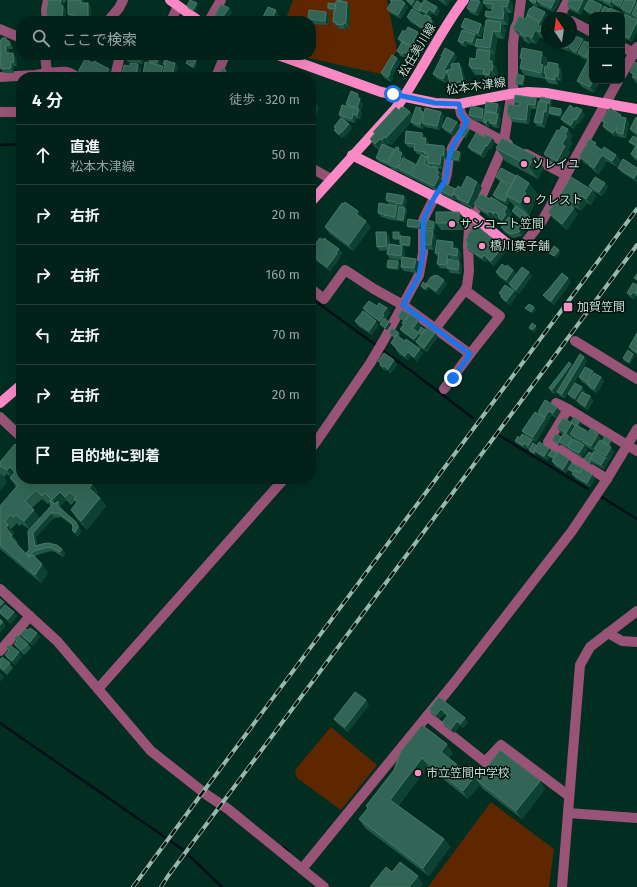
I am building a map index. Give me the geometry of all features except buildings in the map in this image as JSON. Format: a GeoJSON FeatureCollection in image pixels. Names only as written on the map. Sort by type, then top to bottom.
{"type":"FeatureCollection","features":[{"type":"Feature","properties":{"kind":"main road","name":"松任美川線"},"geometry":{"type":"LineString","coordinates":[[316,197],[396,108],[464,0]]}},
{"type":"Feature","properties":{"kind":"main road"},"geometry":{"type":"LineString","coordinates":[[174,3],[192,16]]}},
{"type":"Feature","properties":{"kind":"main road","name":"松本木津線"},"geometry":{"type":"LineString","coordinates":[[292,60],[377,91],[435,103],[459,104],[528,92],[637,109]]}},
{"type":"Feature","properties":{"kind":"main road"},"geometry":{"type":"LineString","coordinates":[[352,155],[473,216],[509,245],[519,247]]}},
{"type":"Feature","properties":{"kind":"main road"},"geometry":{"type":"LineString","coordinates":[[0,403],[16,389]]}},
{"type":"Feature","properties":{"kind":"street"},"geometry":{"type":"LineString","coordinates":[[47,16],[48,0]]}},
{"type":"Feature","properties":{"kind":"street"},"geometry":{"type":"LineString","coordinates":[[112,16],[123,0]]}},
{"type":"Feature","properties":{"kind":"street"},"geometry":{"type":"LineString","coordinates":[[212,16],[221,0]]}},
{"type":"Feature","properties":{"kind":"street"},"geometry":{"type":"LineString","coordinates":[[436,329],[467,286],[469,271],[469,229],[504,142],[513,86],[513,44],[521,0]]}},
{"type":"Feature","properties":{"kind":"street"},"geometry":{"type":"LineString","coordinates":[[562,12],[568,0]]}},
{"type":"Feature","properties":{"kind":"street"},"geometry":{"type":"LineString","coordinates":[[171,16],[174,3]]}},
{"type":"Feature","properties":{"kind":"street"},"geometry":{"type":"LineString","coordinates":[[577,24],[589,30]]}},
{"type":"Feature","properties":{"kind":"street"},"geometry":{"type":"LineString","coordinates":[[0,29],[16,36]]}},
{"type":"Feature","properties":{"kind":"street"},"geometry":{"type":"LineString","coordinates":[[625,48],[636,51],[625,69]]}},
{"type":"Feature","properties":{"kind":"street"},"geometry":{"type":"LineString","coordinates":[[46,60],[47,72],[67,72]]}},
{"type":"Feature","properties":{"kind":"street"},"geometry":{"type":"LineString","coordinates":[[116,72],[119,60]]}},
{"type":"Feature","properties":{"kind":"street"},"geometry":{"type":"LineString","coordinates":[[218,72],[223,60]]}},
{"type":"Feature","properties":{"kind":"street"},"geometry":{"type":"LineString","coordinates":[[0,77],[16,76]]}},
{"type":"Feature","properties":{"kind":"street"},"geometry":{"type":"LineString","coordinates":[[519,247],[525,243],[542,221],[616,84]]}},
{"type":"Feature","properties":{"kind":"street"},"geometry":{"type":"LineString","coordinates":[[459,104],[461,114],[467,122],[566,175]]}},
{"type":"Feature","properties":{"kind":"street"},"geometry":{"type":"LineString","coordinates":[[0,112],[16,112]]}},
{"type":"Feature","properties":{"kind":"street"},"geometry":{"type":"LineString","coordinates":[[316,442],[371,362],[419,275],[423,253],[423,222],[435,196],[445,181],[452,148],[467,122]]}},
{"type":"Feature","properties":{"kind":"street"},"geometry":{"type":"LineString","coordinates":[[316,171],[332,179]]}},
{"type":"Feature","properties":{"kind":"street"},"geometry":{"type":"LineString","coordinates":[[316,293],[324,299],[345,270],[374,289],[403,305],[470,354]]}},
{"type":"Feature","properties":{"kind":"street"},"geometry":{"type":"LineString","coordinates":[[444,389],[500,316],[465,290]]}},
{"type":"Feature","properties":{"kind":"street"},"geometry":{"type":"LineString","coordinates":[[575,341],[637,379]]}},
{"type":"Feature","properties":{"kind":"street"},"geometry":{"type":"LineString","coordinates":[[556,403],[637,451]]}},
{"type":"Feature","properties":{"kind":"street"},"geometry":{"type":"LineString","coordinates":[[568,409],[548,442],[606,479]]}},
{"type":"Feature","properties":{"kind":"street"},"geometry":{"type":"LineString","coordinates":[[0,417],[16,432]]}},
{"type":"Feature","properties":{"kind":"street"},"geometry":{"type":"LineString","coordinates":[[302,869],[427,716],[572,531],[637,429]]}},
{"type":"Feature","properties":{"kind":"street"},"geometry":{"type":"LineString","coordinates":[[98,689],[280,484]]}},
{"type":"Feature","properties":{"kind":"street"},"geometry":{"type":"LineString","coordinates":[[0,589],[56,641],[151,751],[207,795],[228,809],[324,887]]}},
{"type":"Feature","properties":{"kind":"street"},"geometry":{"type":"LineString","coordinates":[[562,887],[580,665],[590,647],[637,611]]}},
{"type":"Feature","properties":{"kind":"street"},"geometry":{"type":"LineString","coordinates":[[0,651],[30,616]]}},
{"type":"Feature","properties":{"kind":"street"},"geometry":{"type":"LineString","coordinates":[[608,633],[622,641],[637,642]]}},
{"type":"Feature","properties":{"kind":"street"},"geometry":{"type":"LineString","coordinates":[[427,716],[485,762],[501,745],[570,796]]}},
{"type":"Feature","properties":{"kind":"street"},"geometry":{"type":"LineString","coordinates":[[568,813],[637,818]]}},
{"type":"Feature","properties":{"kind":"shaded area"},"geometry":{"type":"Polygon","coordinates":[[[293,0],[387,0],[397,51],[381,74],[316,60],[316,16],[287,16],[293,0]]]}},
{"type":"Feature","properties":{"kind":"shaded area"},"geometry":{"type":"Polygon","coordinates":[[[331,727],[377,765],[341,810],[297,778],[295,770],[331,727]]]}},
{"type":"Feature","properties":{"kind":"shaded area"},"geometry":{"type":"Polygon","coordinates":[[[491,802],[554,849],[549,887],[428,887],[491,802]]]}},
{"type":"Feature","properties":{"kind":"waterway"},"geometry":{"type":"LineString","coordinates":[[0,145],[16,144]]}},
{"type":"Feature","properties":{"kind":"waterway"},"geometry":{"type":"LineString","coordinates":[[316,302],[377,346]]}},
{"type":"Feature","properties":{"kind":"waterway"},"geometry":{"type":"LineString","coordinates":[[382,350],[473,418]]}},
{"type":"Feature","properties":{"kind":"waterway"},"geometry":{"type":"LineString","coordinates":[[495,433],[588,489]]}},
{"type":"Feature","properties":{"kind":"waterway"},"geometry":{"type":"LineString","coordinates":[[600,496],[637,519]]}},
{"type":"Feature","properties":{"kind":"waterway"},"geometry":{"type":"LineString","coordinates":[[0,723],[182,849],[222,887]]}},
{"type":"Feature","properties":{"kind":"waterway"},"geometry":{"type":"LineString","coordinates":[[283,847],[289,852]]}},
{"type":"Feature","properties":{"kind":"railway"},"geometry":{"type":"LineString","coordinates":[[133,887],[637,209]]}},
{"type":"Feature","properties":{"kind":"railway"},"geometry":{"type":"LineString","coordinates":[[161,887],[637,245]]}},
{"type":"Feature","properties":{"kind":"place","name":"ソレイユ"},"geometry":{"type":"Point","coordinates":[524,164]}},
{"type":"Feature","properties":{"kind":"place","name":"クレスト"},"geometry":{"type":"Point","coordinates":[527,200]}},
{"type":"Feature","properties":{"kind":"place","name":"サンコート笠間"},"geometry":{"type":"Point","coordinates":[452,224]}},
{"type":"Feature","properties":{"kind":"place","name":"橋川菓子舗"},"geometry":{"type":"Point","coordinates":[482,246]}},
{"type":"Feature","properties":{"kind":"place","name":"加賀笠間"},"geometry":{"type":"Point","coordinates":[568,307]}},
{"type":"Feature","properties":{"kind":"place","name":"市立笠間中学校"},"geometry":{"type":"Point","coordinates":[418,773]}},
{"type":"Feature","properties":{"kind":"route"},"geometry":{"type":"LineString","coordinates":[[393,94],[424,102],[459,104],[462,117],[467,122],[452,148],[447,165],[445,181],[435,196],[425,216],[423,222],[424,238],[421,267],[419,275],[403,305],[470,354],[453,378]]}}]}
